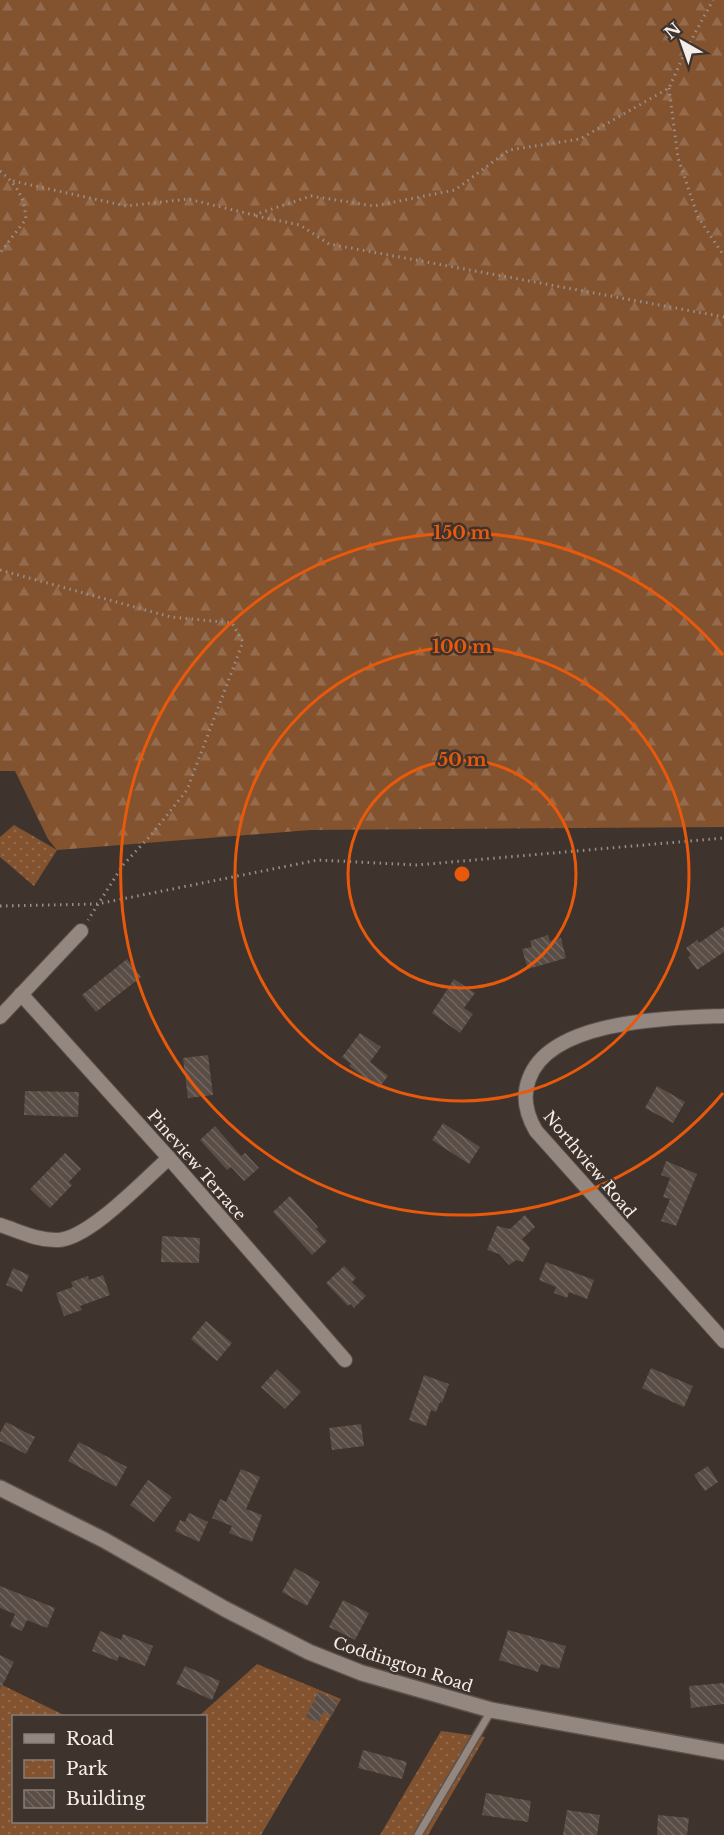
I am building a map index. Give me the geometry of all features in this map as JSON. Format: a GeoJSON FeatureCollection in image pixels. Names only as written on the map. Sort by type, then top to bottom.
{"type":"FeatureCollection","features":[{"type":"Feature","properties":{"kind":"street"},"geometry":{"type":"LineString","coordinates":[[0,1017],[81,931]]}},
{"type":"Feature","properties":{"kind":"street","name":"Pineview Terrace"},"geometry":{"type":"LineString","coordinates":[[21,994],[169,1158],[345,1360]]}},
{"type":"Feature","properties":{"kind":"street","name":"Northview Road"},"geometry":{"type":"LineString","coordinates":[[724,1016],[608,1026],[578,1035],[544,1054],[536,1063],[526,1085],[525,1097],[530,1121],[536,1131],[724,1341]]}},
{"type":"Feature","properties":{"kind":"street"},"geometry":{"type":"LineString","coordinates":[[0,1225],[49,1240],[73,1238],[93,1226],[169,1158]]}},
{"type":"Feature","properties":{"kind":"street","name":"Coddington Road"},"geometry":{"type":"LineString","coordinates":[[0,1488],[104,1540],[225,1609],[309,1652],[371,1676],[491,1710],[724,1752]]}},
{"type":"Feature","properties":{"kind":"lane"},"geometry":{"type":"LineString","coordinates":[[418,1835],[491,1710]]}},
{"type":"Feature","properties":{"kind":"path"},"geometry":{"type":"LineString","coordinates":[[713,0],[669,88],[678,158],[698,217],[724,256]]}},
{"type":"Feature","properties":{"kind":"path"},"geometry":{"type":"LineString","coordinates":[[254,215],[311,196],[374,206],[455,190],[509,150],[580,139],[669,88]]}},
{"type":"Feature","properties":{"kind":"path"},"geometry":{"type":"LineString","coordinates":[[0,171],[13,182],[24,202],[26,219],[0,253]]}},
{"type":"Feature","properties":{"kind":"path"},"geometry":{"type":"LineString","coordinates":[[13,182],[126,206],[188,199],[300,225],[329,244],[724,317]]}},
{"type":"Feature","properties":{"kind":"path"},"geometry":{"type":"LineString","coordinates":[[0,570],[171,617],[232,623],[243,642],[187,790],[151,835],[123,865],[81,931]]}},
{"type":"Feature","properties":{"kind":"path"},"geometry":{"type":"LineString","coordinates":[[0,906],[97,904],[318,860],[417,865],[724,838]]}},
{"type":"Feature","properties":{"kind":"green space"},"geometry":{"type":"Polygon","coordinates":[[[0,0],[724,0],[724,827],[310,830],[57,850],[48,839],[15,771],[0,771],[0,0]]]}},
{"type":"Feature","properties":{"kind":"green space"},"geometry":{"type":"Polygon","coordinates":[[[14,825],[57,850],[34,886],[0,857],[0,837],[14,825]]]}},
{"type":"Feature","properties":{"kind":"green space"},"geometry":{"type":"Polygon","coordinates":[[[257,1664],[341,1699],[261,1835],[0,1835],[0,1684],[64,1715],[12,1715],[12,1823],[207,1823],[207,1715],[200,1715],[257,1664]]]}},
{"type":"Feature","properties":{"kind":"green space"},"geometry":{"type":"Polygon","coordinates":[[[441,1731],[485,1737],[428,1835],[380,1835],[441,1731]]]}},
{"type":"Feature","properties":{"kind":"building"},"geometry":{"type":"Polygon","coordinates":[[[724,926],[724,952],[697,970],[688,957],[691,955],[686,948],[697,940],[699,943],[724,926]]]}},
{"type":"Feature","properties":{"kind":"building"},"geometry":{"type":"Polygon","coordinates":[[[548,935],[550,941],[561,938],[566,958],[528,969],[522,949],[532,947],[530,941],[548,935]]]}},
{"type":"Feature","properties":{"kind":"building"},"geometry":{"type":"Polygon","coordinates":[[[127,959],[141,977],[96,1012],[82,995],[127,959]]]}},
{"type":"Feature","properties":{"kind":"building"},"geometry":{"type":"Polygon","coordinates":[[[454,979],[475,993],[464,1008],[473,1014],[460,1033],[432,1013],[454,979]]]}},
{"type":"Feature","properties":{"kind":"building"},"geometry":{"type":"Polygon","coordinates":[[[360,1033],[381,1047],[370,1062],[388,1076],[379,1088],[349,1066],[351,1064],[342,1057],[360,1033]]]}},
{"type":"Feature","properties":{"kind":"building"},"geometry":{"type":"Polygon","coordinates":[[[208,1055],[213,1095],[188,1098],[183,1058],[208,1055]]]}},
{"type":"Feature","properties":{"kind":"building"},"geometry":{"type":"Polygon","coordinates":[[[657,1086],[685,1102],[673,1123],[645,1108],[657,1086]]]}},
{"type":"Feature","properties":{"kind":"building"},"geometry":{"type":"Polygon","coordinates":[[[25,1091],[79,1092],[78,1117],[24,1115],[25,1091]]]}},
{"type":"Feature","properties":{"kind":"building"},"geometry":{"type":"Polygon","coordinates":[[[443,1123],[480,1147],[469,1164],[432,1140],[443,1123]]]}},
{"type":"Feature","properties":{"kind":"building"},"geometry":{"type":"Polygon","coordinates":[[[215,1126],[241,1156],[245,1153],[259,1168],[244,1181],[231,1167],[227,1170],[200,1140],[215,1126]]]}},
{"type":"Feature","properties":{"kind":"building"},"geometry":{"type":"Polygon","coordinates":[[[65,1153],[81,1169],[69,1182],[72,1185],[50,1208],[30,1189],[65,1153]]]}},
{"type":"Feature","properties":{"kind":"building"},"geometry":{"type":"Polygon","coordinates":[[[666,1161],[697,1174],[676,1226],[661,1221],[670,1199],[663,1197],[670,1178],[661,1175],[666,1161]]]}},
{"type":"Feature","properties":{"kind":"building"},"geometry":{"type":"Polygon","coordinates":[[[290,1196],[318,1227],[316,1229],[327,1241],[312,1255],[273,1212],[290,1196]]]}},
{"type":"Feature","properties":{"kind":"building"},"geometry":{"type":"Polygon","coordinates":[[[525,1215],[535,1227],[522,1239],[530,1248],[523,1262],[516,1260],[509,1265],[499,1254],[487,1250],[497,1226],[510,1229],[525,1215]]]}},
{"type":"Feature","properties":{"kind":"building"},"geometry":{"type":"Polygon","coordinates":[[[162,1236],[200,1238],[199,1263],[161,1262],[162,1236]]]}},
{"type":"Feature","properties":{"kind":"building"},"geometry":{"type":"Polygon","coordinates":[[[546,1262],[594,1280],[587,1299],[569,1292],[567,1298],[554,1293],[556,1287],[539,1280],[546,1262]]]}},
{"type":"Feature","properties":{"kind":"building"},"geometry":{"type":"Polygon","coordinates":[[[344,1266],[356,1278],[352,1282],[366,1296],[354,1308],[351,1304],[348,1306],[326,1283],[344,1266]]]}},
{"type":"Feature","properties":{"kind":"building"},"geometry":{"type":"Polygon","coordinates":[[[13,1268],[29,1275],[22,1292],[6,1285],[13,1268]]]}},
{"type":"Feature","properties":{"kind":"building"},"geometry":{"type":"Polygon","coordinates":[[[103,1275],[110,1295],[80,1306],[82,1310],[64,1316],[56,1293],[73,1287],[71,1282],[88,1276],[89,1280],[103,1275]]]}},
{"type":"Feature","properties":{"kind":"building"},"geometry":{"type":"Polygon","coordinates":[[[206,1321],[232,1343],[217,1361],[191,1339],[206,1321]]]}},
{"type":"Feature","properties":{"kind":"building"},"geometry":{"type":"Polygon","coordinates":[[[651,1368],[693,1386],[684,1407],[642,1388],[651,1368]]]}},
{"type":"Feature","properties":{"kind":"building"},"geometry":{"type":"Polygon","coordinates":[[[277,1369],[301,1392],[285,1409],[261,1387],[277,1369]]]}},
{"type":"Feature","properties":{"kind":"building"},"geometry":{"type":"Polygon","coordinates":[[[424,1375],[449,1384],[436,1412],[431,1410],[426,1426],[409,1420],[424,1375]]]}},
{"type":"Feature","properties":{"kind":"building"},"geometry":{"type":"Polygon","coordinates":[[[6,1422],[35,1437],[26,1454],[0,1441],[0,1433],[6,1422]]]}},
{"type":"Feature","properties":{"kind":"building"},"geometry":{"type":"Polygon","coordinates":[[[361,1424],[364,1446],[332,1450],[329,1428],[361,1424]]]}},
{"type":"Feature","properties":{"kind":"building"},"geometry":{"type":"Polygon","coordinates":[[[79,1442],[127,1467],[116,1487],[68,1461],[79,1442]]]}},
{"type":"Feature","properties":{"kind":"building"},"geometry":{"type":"Polygon","coordinates":[[[708,1466],[718,1482],[705,1491],[694,1475],[708,1466]]]}},
{"type":"Feature","properties":{"kind":"building"},"geometry":{"type":"Polygon","coordinates":[[[241,1469],[260,1477],[246,1509],[262,1515],[252,1542],[229,1533],[232,1526],[212,1518],[220,1499],[226,1502],[241,1469]]]}},
{"type":"Feature","properties":{"kind":"building"},"geometry":{"type":"Polygon","coordinates":[[[148,1480],[172,1497],[154,1522],[130,1505],[148,1480]]]}},
{"type":"Feature","properties":{"kind":"building"},"geometry":{"type":"Polygon","coordinates":[[[189,1513],[208,1522],[199,1542],[175,1531],[180,1520],[185,1522],[189,1513]]]}},
{"type":"Feature","properties":{"kind":"building"},"geometry":{"type":"Polygon","coordinates":[[[295,1568],[320,1582],[307,1606],[282,1592],[295,1568]]]}},
{"type":"Feature","properties":{"kind":"building"},"geometry":{"type":"Polygon","coordinates":[[[0,1586],[55,1608],[47,1628],[27,1620],[22,1631],[10,1626],[15,1614],[0,1608],[0,1586]]]}},
{"type":"Feature","properties":{"kind":"building"},"geometry":{"type":"Polygon","coordinates":[[[343,1600],[369,1613],[355,1640],[329,1627],[343,1600]]]}},
{"type":"Feature","properties":{"kind":"building"},"geometry":{"type":"Polygon","coordinates":[[[508,1630],[566,1646],[559,1669],[541,1664],[538,1672],[499,1660],[508,1630]]]}},
{"type":"Feature","properties":{"kind":"building"},"geometry":{"type":"Polygon","coordinates":[[[100,1631],[121,1640],[123,1634],[153,1646],[145,1666],[119,1656],[117,1661],[92,1651],[100,1631]]]}},
{"type":"Feature","properties":{"kind":"building"},"geometry":{"type":"Polygon","coordinates":[[[0,1655],[14,1662],[0,1690],[0,1655]]]}},
{"type":"Feature","properties":{"kind":"building"},"geometry":{"type":"Polygon","coordinates":[[[185,1666],[220,1681],[212,1700],[176,1684],[185,1666]]]}},
{"type":"Feature","properties":{"kind":"building"},"geometry":{"type":"Polygon","coordinates":[[[724,1683],[724,1704],[691,1708],[689,1686],[724,1683]]]}},
{"type":"Feature","properties":{"kind":"building"},"geometry":{"type":"Polygon","coordinates":[[[318,1692],[338,1701],[332,1716],[323,1712],[319,1723],[306,1717],[318,1692]]]}},
{"type":"Feature","properties":{"kind":"building"},"geometry":{"type":"Polygon","coordinates":[[[363,1750],[407,1762],[402,1779],[358,1768],[363,1750]]]}},
{"type":"Feature","properties":{"kind":"building"},"geometry":{"type":"Polygon","coordinates":[[[486,1793],[531,1801],[528,1822],[482,1815],[486,1793]]]}},
{"type":"Feature","properties":{"kind":"building"},"geometry":{"type":"Polygon","coordinates":[[[567,1810],[600,1815],[597,1835],[563,1835],[567,1810]]]}},
{"type":"Feature","properties":{"kind":"building"},"geometry":{"type":"Polygon","coordinates":[[[658,1815],[689,1818],[687,1835],[657,1835],[658,1815]]]}}]}
